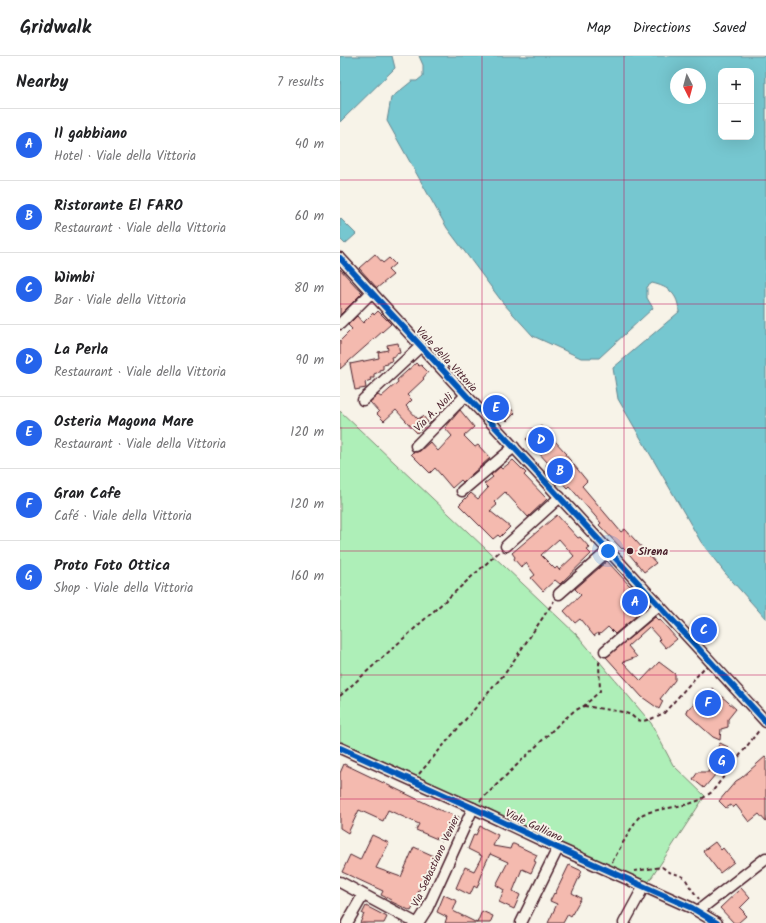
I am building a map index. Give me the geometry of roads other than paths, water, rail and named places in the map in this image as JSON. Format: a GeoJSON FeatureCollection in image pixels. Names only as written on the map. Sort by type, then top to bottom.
{"type":"FeatureCollection","features":[{"type":"Feature","properties":{"kind":"street","name":"Viale della Vittoria"},"geometry":{"type":"LineString","coordinates":[[340,258],[766,722]]}},
{"type":"Feature","properties":{"kind":"street"},"geometry":{"type":"LineString","coordinates":[[340,324],[372,292]]}},
{"type":"Feature","properties":{"kind":"street"},"geometry":{"type":"LineString","coordinates":[[363,400],[421,346]]}},
{"type":"Feature","properties":{"kind":"street","name":"Via A. Noli"},"geometry":{"type":"LineString","coordinates":[[416,446],[466,395]]}},
{"type":"Feature","properties":{"kind":"street"},"geometry":{"type":"LineString","coordinates":[[462,491],[514,447]]}},
{"type":"Feature","properties":{"kind":"street"},"geometry":{"type":"LineString","coordinates":[[506,546],[560,497]]}},
{"type":"Feature","properties":{"kind":"street"},"geometry":{"type":"LineString","coordinates":[[559,594],[609,550]]}},
{"type":"Feature","properties":{"kind":"street"},"geometry":{"type":"LineString","coordinates":[[605,651],[659,605]]}},
{"type":"Feature","properties":{"kind":"street","name":"Viale Galliano"},"geometry":{"type":"LineString","coordinates":[[340,748],[558,848],[644,886],[702,909],[717,923]]}},
{"type":"Feature","properties":{"kind":"street","name":"Via Sebastiano Venier"},"geometry":{"type":"LineString","coordinates":[[417,923],[427,909],[473,808]]}},
{"type":"Feature","properties":{"kind":"street"},"geometry":{"type":"LineString","coordinates":[[521,923],[558,848]]}},
{"type":"Feature","properties":{"kind":"street"},"geometry":{"type":"LineString","coordinates":[[702,909],[766,858]]}},
{"type":"Feature","properties":{"kind":"street"},"geometry":{"type":"LineString","coordinates":[[340,882],[417,923]]}},
{"type":"Feature","properties":{"kind":"street"},"geometry":{"type":"LineString","coordinates":[[624,923],[644,886]]}},
{"type":"Feature","properties":{"kind":"street"},"geometry":{"type":"LineString","coordinates":[[347,923],[363,894]]}},
{"type":"Feature","properties":{"kind":"water"},"geometry":{"type":"Polygon","coordinates":[[[340,56],[392,56],[395,68],[340,122],[340,56]]]}},
{"type":"Feature","properties":{"kind":"water"},"geometry":{"type":"Polygon","coordinates":[[[419,56],[766,56],[766,619],[725,573],[701,542],[618,399],[613,368],[679,312],[677,300],[672,292],[652,283],[647,287],[647,298],[653,308],[599,358],[581,358],[533,336],[503,303],[447,228],[387,121],[391,98],[412,81],[417,81],[423,76],[423,65],[419,56]]]}},
{"type":"Feature","properties":{"kind":"water"},"geometry":{"type":"Polygon","coordinates":[[[340,218],[356,234],[345,244],[340,239],[340,218]]]}},
{"type":"Feature","properties":{"kind":"place","name":"Osteria Magona Mare"},"geometry":{"type":"Point","coordinates":[496,408]}},
{"type":"Feature","properties":{"kind":"place","name":"La Perla"},"geometry":{"type":"Point","coordinates":[541,440]}},
{"type":"Feature","properties":{"kind":"place","name":"Ristorante El FARO"},"geometry":{"type":"Point","coordinates":[560,471]}},
{"type":"Feature","properties":{"kind":"place","name":"Sirena"},"geometry":{"type":"Point","coordinates":[630,551]}},
{"type":"Feature","properties":{"kind":"place","name":"Il gabbiano"},"geometry":{"type":"Point","coordinates":[635,602]}},
{"type":"Feature","properties":{"kind":"place","name":"Wimbi"},"geometry":{"type":"Point","coordinates":[704,630]}},
{"type":"Feature","properties":{"kind":"place","name":"Gran Cafe"},"geometry":{"type":"Point","coordinates":[708,703]}},
{"type":"Feature","properties":{"kind":"place","name":"Proto Foto Ottica"},"geometry":{"type":"Point","coordinates":[722,761]}}]}
